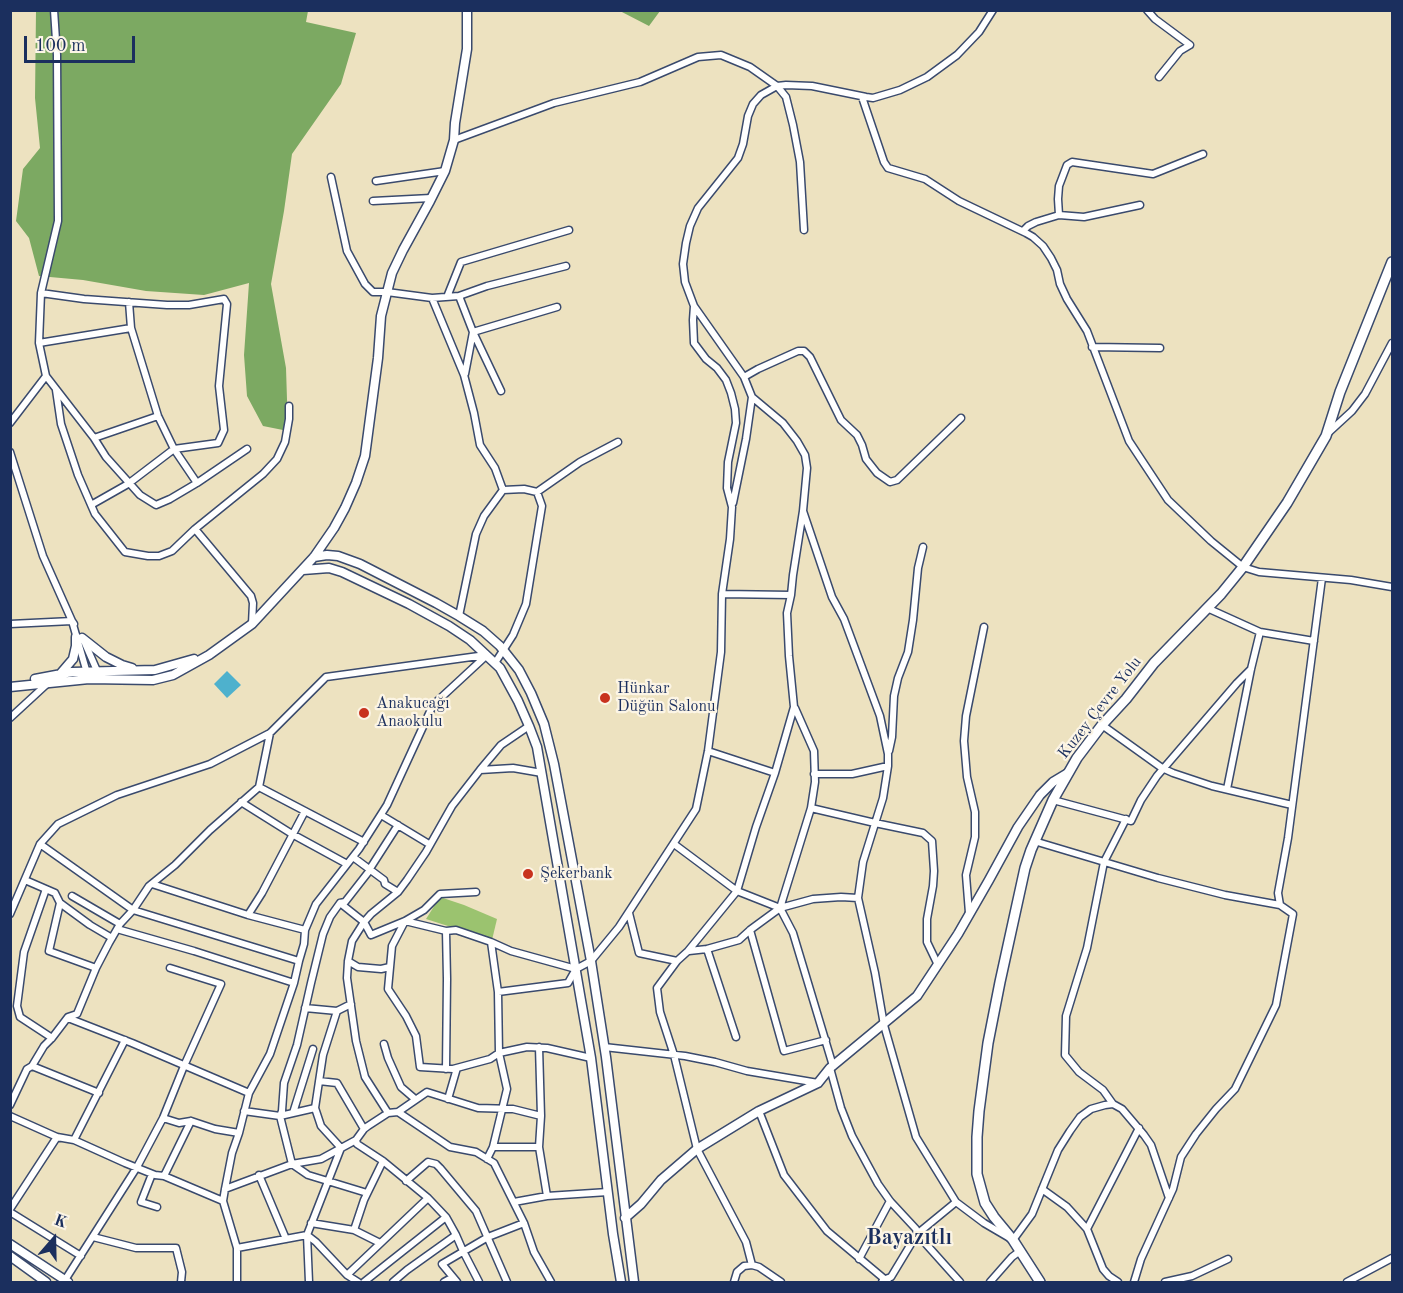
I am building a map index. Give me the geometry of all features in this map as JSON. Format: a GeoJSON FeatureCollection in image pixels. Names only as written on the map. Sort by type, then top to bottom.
{"type":"FeatureCollection","features":[{"type":"Feature","properties":{"kind":"main road","name":"Kuzey Çevre Yolu"},"geometry":{"type":"LineString","coordinates":[[1040,1282],[1013,1240],[985,1203],[977,1174],[977,1137],[988,1043],[1025,868],[1034,841],[1053,800],[1077,758],[1154,663],[1221,594],[1243,567],[1287,503],[1326,436],[1340,392],[1392,262]]}},
{"type":"Feature","properties":{"kind":"street"},"geometry":{"type":"LineString","coordinates":[[54,10],[57,55],[58,221],[41,293],[39,343],[46,376],[128,484],[156,505],[198,483],[247,448]]}},
{"type":"Feature","properties":{"kind":"street"},"geometry":{"type":"LineString","coordinates":[[12,687],[87,675],[153,680],[173,675],[209,655],[252,624],[303,570],[334,528],[356,483],[365,456],[381,316],[392,273],[445,171],[454,140],[467,49],[467,10]]}},
{"type":"Feature","properties":{"kind":"street"},"geometry":{"type":"LineString","coordinates":[[780,908],[811,808],[815,782],[814,751],[794,707],[787,613],[803,511],[807,468],[805,455],[798,441],[783,423],[752,397],[744,377],[694,306],[684,277],[683,264],[690,226],[698,208],[738,158],[748,116],[760,95],[777,86],[786,85],[812,86],[862,97],[873,98],[886,95],[913,85],[957,55],[979,32],[993,10]]}},
{"type":"Feature","properties":{"kind":"street"},"geometry":{"type":"LineString","coordinates":[[1148,10],[1155,19],[1190,45],[1180,51],[1159,77]]}},
{"type":"Feature","properties":{"kind":"street"},"geometry":{"type":"LineString","coordinates":[[454,140],[554,103],[640,82],[698,57],[721,54],[750,67],[777,86],[786,97],[800,162],[804,230]]}},
{"type":"Feature","properties":{"kind":"street"},"geometry":{"type":"LineString","coordinates":[[862,97],[888,168],[925,179],[959,201],[1023,231],[1043,246],[1057,270],[1060,284],[1087,331],[1129,441],[1168,500],[1211,541],[1243,567],[1259,572],[1351,580],[1392,587]]}},
{"type":"Feature","properties":{"kind":"street"},"geometry":{"type":"LineString","coordinates":[[1059,215],[1059,186],[1067,165],[1072,162],[1153,174],[1203,154]]}},
{"type":"Feature","properties":{"kind":"street"},"geometry":{"type":"LineString","coordinates":[[375,181],[445,171]]}},
{"type":"Feature","properties":{"kind":"street"},"geometry":{"type":"LineString","coordinates":[[331,177],[347,251],[365,284],[373,292],[432,298],[459,296],[487,286],[566,266]]}},
{"type":"Feature","properties":{"kind":"street"},"geometry":{"type":"LineString","coordinates":[[373,201],[431,198]]}},
{"type":"Feature","properties":{"kind":"street"},"geometry":{"type":"LineString","coordinates":[[1023,231],[1036,222],[1059,215],[1084,217],[1140,205]]}},
{"type":"Feature","properties":{"kind":"street"},"geometry":{"type":"LineString","coordinates":[[447,297],[461,262],[569,230]]}},
{"type":"Feature","properties":{"kind":"street"},"geometry":{"type":"LineString","coordinates":[[41,293],[84,299],[167,305],[189,305],[224,299],[227,304],[219,386],[224,430],[218,443],[174,449],[128,484],[91,505]]}},
{"type":"Feature","properties":{"kind":"street"},"geometry":{"type":"LineString","coordinates":[[459,296],[501,391]]}},
{"type":"Feature","properties":{"kind":"street"},"geometry":{"type":"LineString","coordinates":[[432,298],[465,375],[480,445],[495,468],[502,490]]}},
{"type":"Feature","properties":{"kind":"street"},"geometry":{"type":"LineString","coordinates":[[129,302],[131,328],[158,416],[174,449],[198,483]]}},
{"type":"Feature","properties":{"kind":"street"},"geometry":{"type":"LineString","coordinates":[[694,306],[694,342],[726,380],[735,409],[736,423],[728,462],[727,488],[732,507]]}},
{"type":"Feature","properties":{"kind":"street"},"geometry":{"type":"LineString","coordinates":[[473,332],[557,307]]}},
{"type":"Feature","properties":{"kind":"street"},"geometry":{"type":"LineString","coordinates":[[39,343],[131,328]]}},
{"type":"Feature","properties":{"kind":"street"},"geometry":{"type":"LineString","coordinates":[[465,375],[473,332]]}},
{"type":"Feature","properties":{"kind":"street"},"geometry":{"type":"LineString","coordinates":[[1326,436],[1352,411],[1365,394],[1392,343]]}},
{"type":"Feature","properties":{"kind":"street"},"geometry":{"type":"LineString","coordinates":[[1092,347],[1160,348]]}},
{"type":"Feature","properties":{"kind":"street"},"geometry":{"type":"LineString","coordinates":[[744,377],[798,351],[804,351],[810,357],[841,420],[857,435],[866,459],[878,473],[890,482],[897,480],[961,418]]}},
{"type":"Feature","properties":{"kind":"street"},"geometry":{"type":"LineString","coordinates":[[10,423],[46,376]]}},
{"type":"Feature","properties":{"kind":"street"},"geometry":{"type":"LineString","coordinates":[[56,387],[61,424],[78,475],[95,514],[125,552],[148,556],[159,556],[172,551],[195,529],[263,474],[277,459],[285,442],[290,406]]}},
{"type":"Feature","properties":{"kind":"street"},"geometry":{"type":"LineString","coordinates":[[498,992],[568,983],[576,969],[591,962],[629,913],[696,809],[708,751],[721,651],[722,594],[732,507],[752,397]]}},
{"type":"Feature","properties":{"kind":"street"},"geometry":{"type":"LineString","coordinates":[[94,438],[158,416]]}},
{"type":"Feature","properties":{"kind":"street"},"geometry":{"type":"LineString","coordinates":[[502,490],[524,489],[537,492],[580,462],[618,442]]}},
{"type":"Feature","properties":{"kind":"street"},"geometry":{"type":"LineString","coordinates":[[10,452],[14,473],[44,556],[79,637],[99,675]]}},
{"type":"Feature","properties":{"kind":"street"},"geometry":{"type":"LineString","coordinates":[[459,616],[476,534],[484,516],[502,490]]}},
{"type":"Feature","properties":{"kind":"street"},"geometry":{"type":"LineString","coordinates":[[495,663],[513,635],[526,604],[542,506],[537,492]]}},
{"type":"Feature","properties":{"kind":"street"},"geometry":{"type":"LineString","coordinates":[[803,511],[832,597],[844,619],[880,716],[888,754],[883,798],[864,862],[858,898],[884,1025],[916,1137],[956,1202],[984,1223],[1013,1240],[1032,1214],[1058,1150],[1080,1118],[1091,1109],[1113,1104]]}},
{"type":"Feature","properties":{"kind":"street"},"geometry":{"type":"LineString","coordinates":[[195,529],[251,596],[254,603],[252,624]]}},
{"type":"Feature","properties":{"kind":"street"},"geometry":{"type":"LineString","coordinates":[[888,754],[892,737],[897,678],[908,652],[918,568],[924,547]]}},
{"type":"Feature","properties":{"kind":"street"},"geometry":{"type":"LineString","coordinates":[[314,557],[338,556],[360,564],[459,616],[504,650],[519,670],[531,693],[544,724],[554,764],[591,962],[634,1282]]}},
{"type":"Feature","properties":{"kind":"street"},"geometry":{"type":"LineString","coordinates":[[303,570],[329,568],[342,572],[449,626],[470,640],[500,668],[518,701],[537,747],[542,773],[591,1058],[621,1282]]}},
{"type":"Feature","properties":{"kind":"street"},"geometry":{"type":"LineString","coordinates":[[1280,905],[1278,893],[1285,860],[1322,578]]}},
{"type":"Feature","properties":{"kind":"street"},"geometry":{"type":"LineString","coordinates":[[722,594],[791,595]]}},
{"type":"Feature","properties":{"kind":"street"},"geometry":{"type":"LineString","coordinates":[[1207,608],[1260,633],[1314,641]]}},
{"type":"Feature","properties":{"kind":"street"},"geometry":{"type":"LineString","coordinates":[[10,624],[72,621]]}},
{"type":"Feature","properties":{"kind":"street"},"geometry":{"type":"LineString","coordinates":[[969,914],[966,875],[975,837],[975,812],[967,777],[964,741],[966,716],[984,627]]}},
{"type":"Feature","properties":{"kind":"street"},"geometry":{"type":"LineString","coordinates":[[1227,789],[1260,633]]}},
{"type":"Feature","properties":{"kind":"street"},"geometry":{"type":"LineString","coordinates":[[79,637],[106,657],[138,670]]}},
{"type":"Feature","properties":{"kind":"street"},"geometry":{"type":"LineString","coordinates":[[60,674],[73,659],[79,637]]}},
{"type":"Feature","properties":{"kind":"street"},"geometry":{"type":"LineString","coordinates":[[79,637],[87,675]]}},
{"type":"Feature","properties":{"kind":"street"},"geometry":{"type":"LineString","coordinates":[[99,675],[155,670],[209,655]]}},
{"type":"Feature","properties":{"kind":"street"},"geometry":{"type":"LineString","coordinates":[[10,914],[40,844],[58,824],[117,795],[210,764],[270,733],[326,677],[487,655]]}},
{"type":"Feature","properties":{"kind":"street"},"geometry":{"type":"LineString","coordinates":[[237,1282],[237,1248],[223,1201],[225,1189],[232,1153],[249,1093],[270,1054],[294,984],[304,944],[305,930],[316,904],[364,842],[387,805],[434,705],[487,655]]}},
{"type":"Feature","properties":{"kind":"street"},"geometry":{"type":"LineString","coordinates":[[1053,800],[1131,821],[1162,768],[1251,669]]}},
{"type":"Feature","properties":{"kind":"street"},"geometry":{"type":"LineString","coordinates":[[12,687],[31,680],[72,672],[87,675]]}},
{"type":"Feature","properties":{"kind":"street"},"geometry":{"type":"LineString","coordinates":[[10,718],[48,682]]}},
{"type":"Feature","properties":{"kind":"street"},"geometry":{"type":"LineString","coordinates":[[752,1265],[746,1242],[697,1149],[674,1055],[660,1012],[657,988],[737,891],[794,707]]}},
{"type":"Feature","properties":{"kind":"street"},"geometry":{"type":"LineString","coordinates":[[1102,725],[1162,768],[1183,777],[1292,805]]}},
{"type":"Feature","properties":{"kind":"street"},"geometry":{"type":"LineString","coordinates":[[388,1113],[365,1077],[356,1041],[347,978],[352,941],[371,914],[398,892],[426,852],[452,806],[480,770],[501,745],[529,726]]}},
{"type":"Feature","properties":{"kind":"street"},"geometry":{"type":"LineString","coordinates":[[10,1105],[27,1069],[32,1066],[44,1046],[68,1017],[77,1014],[96,968],[112,938],[149,886],[259,787],[270,733]]}},
{"type":"Feature","properties":{"kind":"street"},"geometry":{"type":"LineString","coordinates":[[708,751],[775,773]]}},
{"type":"Feature","properties":{"kind":"street"},"geometry":{"type":"LineString","coordinates":[[814,774],[852,774],[888,766]]}},
{"type":"Feature","properties":{"kind":"street"},"geometry":{"type":"LineString","coordinates":[[480,770],[513,768],[542,773]]}},
{"type":"Feature","properties":{"kind":"street"},"geometry":{"type":"LineString","coordinates":[[625,1218],[641,1204],[661,1180],[697,1149],[759,1111],[818,1083],[832,1067],[917,996],[969,914],[1018,827],[1040,795],[1053,782],[1068,773]]}},
{"type":"Feature","properties":{"kind":"street"},"geometry":{"type":"LineString","coordinates":[[259,787],[364,842]]}},
{"type":"Feature","properties":{"kind":"street"},"geometry":{"type":"LineString","coordinates":[[241,802],[292,834],[347,864]]}},
{"type":"Feature","properties":{"kind":"street"},"geometry":{"type":"LineString","coordinates":[[811,808],[922,833],[932,841],[934,871],[927,919],[927,942],[938,965]]}},
{"type":"Feature","properties":{"kind":"street"},"geometry":{"type":"LineString","coordinates":[[248,915],[305,811]]}},
{"type":"Feature","properties":{"kind":"street"},"geometry":{"type":"LineString","coordinates":[[381,814],[429,844]]}},
{"type":"Feature","properties":{"kind":"street"},"geometry":{"type":"LineString","coordinates":[[1126,819],[1104,862],[1087,948],[1066,1016],[1065,1055],[1079,1072],[1103,1090],[1113,1104],[1122,1108],[1139,1128],[1151,1145],[1169,1198]]}},
{"type":"Feature","properties":{"kind":"street"},"geometry":{"type":"LineString","coordinates":[[367,1193],[308,1175],[292,1164],[280,1116],[284,1083],[299,1039],[305,1008],[330,917],[370,870],[398,825]]}},
{"type":"Feature","properties":{"kind":"street"},"geometry":{"type":"LineString","coordinates":[[1034,841],[1158,878],[1225,895],[1280,905],[1293,914],[1275,1005],[1235,1089],[1216,1108],[1181,1157],[1173,1189],[1141,1259],[1134,1282]]}},
{"type":"Feature","properties":{"kind":"street"},"geometry":{"type":"LineString","coordinates":[[40,844],[133,910],[299,961]]}},
{"type":"Feature","properties":{"kind":"street"},"geometry":{"type":"LineString","coordinates":[[674,844],[737,891],[780,908],[793,933],[826,1040],[841,1108],[852,1136],[890,1201],[960,1282]]}},
{"type":"Feature","properties":{"kind":"street"},"geometry":{"type":"LineString","coordinates":[[353,857],[398,892]]}},
{"type":"Feature","properties":{"kind":"street"},"geometry":{"type":"LineString","coordinates":[[25,880],[55,893],[60,903],[112,938]]}},
{"type":"Feature","properties":{"kind":"street"},"geometry":{"type":"LineString","coordinates":[[152,884],[248,915],[305,930]]}},
{"type":"Feature","properties":{"kind":"street"},"geometry":{"type":"LineString","coordinates":[[46,889],[24,952],[17,1006],[20,1017],[52,1038]]}},
{"type":"Feature","properties":{"kind":"street"},"geometry":{"type":"LineString","coordinates":[[340,903],[364,922],[371,935],[405,921],[424,910],[441,894],[476,892]]}},
{"type":"Feature","properties":{"kind":"street"},"geometry":{"type":"LineString","coordinates":[[72,896],[119,926],[294,984]]}},
{"type":"Feature","properties":{"kind":"street"},"geometry":{"type":"LineString","coordinates":[[688,951],[707,949],[739,940],[780,908],[813,899],[858,898]]}},
{"type":"Feature","properties":{"kind":"street"},"geometry":{"type":"LineString","coordinates":[[60,903],[49,951],[96,968]]}},
{"type":"Feature","properties":{"kind":"street"},"geometry":{"type":"LineString","coordinates":[[629,913],[639,953],[677,961]]}},
{"type":"Feature","properties":{"kind":"street"},"geometry":{"type":"LineString","coordinates":[[405,921],[446,931],[456,930],[511,951],[576,969]]}},
{"type":"Feature","properties":{"kind":"street"},"geometry":{"type":"LineString","coordinates":[[405,921],[392,946],[388,989],[416,1036],[420,1067],[457,1068],[490,1059],[499,1053],[527,1047],[547,1048],[591,1058]]}},
{"type":"Feature","properties":{"kind":"street"},"geometry":{"type":"LineString","coordinates":[[750,930],[784,1051],[826,1040]]}},
{"type":"Feature","properties":{"kind":"street"},"geometry":{"type":"LineString","coordinates":[[446,931],[446,1069]]}},
{"type":"Feature","properties":{"kind":"street"},"geometry":{"type":"LineString","coordinates":[[487,1159],[493,1147],[507,1089],[499,1053],[498,992],[491,942]]}},
{"type":"Feature","properties":{"kind":"street"},"geometry":{"type":"LineString","coordinates":[[707,949],[736,1037]]}},
{"type":"Feature","properties":{"kind":"street"},"geometry":{"type":"LineString","coordinates":[[348,961],[358,967],[381,969],[390,967]]}},
{"type":"Feature","properties":{"kind":"street"},"geometry":{"type":"LineString","coordinates":[[10,1244],[67,1281],[137,1167],[164,1118],[184,1066],[221,984],[170,968]]}},
{"type":"Feature","properties":{"kind":"street"},"geometry":{"type":"LineString","coordinates":[[305,1008],[337,1011],[351,1004]]}},
{"type":"Feature","properties":{"kind":"street"},"geometry":{"type":"LineString","coordinates":[[337,1011],[324,1055],[315,1108],[321,1126],[341,1148]]}},
{"type":"Feature","properties":{"kind":"street"},"geometry":{"type":"LineString","coordinates":[[68,1017],[249,1093]]}},
{"type":"Feature","properties":{"kind":"street"},"geometry":{"type":"LineString","coordinates":[[74,1140],[125,1040]]}},
{"type":"Feature","properties":{"kind":"street"},"geometry":{"type":"LineString","coordinates":[[384,1044],[401,1087],[415,1099]]}},
{"type":"Feature","properties":{"kind":"street"},"geometry":{"type":"LineString","coordinates":[[539,1047],[541,1116],[539,1147],[547,1196]]}},
{"type":"Feature","properties":{"kind":"street"},"geometry":{"type":"LineString","coordinates":[[604,1047],[674,1055],[818,1083]]}},
{"type":"Feature","properties":{"kind":"street"},"geometry":{"type":"LineString","coordinates":[[293,1113],[313,1049]]}},
{"type":"Feature","properties":{"kind":"street"},"geometry":{"type":"LineString","coordinates":[[32,1066],[99,1093]]}},
{"type":"Feature","properties":{"kind":"street"},"geometry":{"type":"LineString","coordinates":[[448,1099],[457,1068]]}},
{"type":"Feature","properties":{"kind":"street"},"geometry":{"type":"LineString","coordinates":[[319,1081],[337,1083],[364,1129]]}},
{"type":"Feature","properties":{"kind":"street"},"geometry":{"type":"LineString","coordinates":[[225,1189],[292,1164],[321,1160],[356,1140],[364,1129],[388,1113],[398,1112],[427,1092],[478,1108],[513,1109],[541,1116]]}},
{"type":"Feature","properties":{"kind":"street"},"geometry":{"type":"LineString","coordinates":[[244,1111],[280,1116],[315,1108]]}},
{"type":"Feature","properties":{"kind":"street"},"geometry":{"type":"LineString","coordinates":[[759,1111],[784,1175],[827,1231],[884,1282],[891,1278],[917,1234],[956,1202]]}},
{"type":"Feature","properties":{"kind":"street"},"geometry":{"type":"LineString","coordinates":[[398,1112],[450,1147],[476,1152],[494,1163],[524,1223],[534,1252],[551,1282]]}},
{"type":"Feature","properties":{"kind":"street"},"geometry":{"type":"LineString","coordinates":[[10,1116],[57,1137],[74,1140],[125,1163],[164,1176],[223,1201]]}},
{"type":"Feature","properties":{"kind":"street"},"geometry":{"type":"LineString","coordinates":[[164,1118],[179,1123],[191,1121],[215,1129],[239,1133]]}},
{"type":"Feature","properties":{"kind":"street"},"geometry":{"type":"LineString","coordinates":[[164,1176],[191,1121]]}},
{"type":"Feature","properties":{"kind":"street"},"geometry":{"type":"LineString","coordinates":[[1087,1229],[1139,1128]]}},
{"type":"Feature","properties":{"kind":"street"},"geometry":{"type":"LineString","coordinates":[[57,1137],[10,1210],[81,1256]]}},
{"type":"Feature","properties":{"kind":"street"},"geometry":{"type":"LineString","coordinates":[[356,1140],[357,1144],[383,1161],[428,1198],[446,1217],[479,1282]]}},
{"type":"Feature","properties":{"kind":"street"},"geometry":{"type":"LineString","coordinates":[[493,1147],[539,1147]]}},
{"type":"Feature","properties":{"kind":"street"},"geometry":{"type":"LineString","coordinates":[[309,1282],[307,1235],[341,1148]]}},
{"type":"Feature","properties":{"kind":"street"},"geometry":{"type":"LineString","coordinates":[[354,1230],[367,1193],[383,1161]]}},
{"type":"Feature","properties":{"kind":"street"},"geometry":{"type":"LineString","coordinates":[[406,1181],[428,1162],[436,1164],[476,1211],[507,1282]]}},
{"type":"Feature","properties":{"kind":"street"},"geometry":{"type":"LineString","coordinates":[[153,1174],[141,1202],[157,1207]]}},
{"type":"Feature","properties":{"kind":"street"},"geometry":{"type":"LineString","coordinates":[[259,1175],[286,1239]]}},
{"type":"Feature","properties":{"kind":"street"},"geometry":{"type":"LineString","coordinates":[[1042,1189],[1067,1207],[1087,1229],[1103,1269],[1118,1282]]}},
{"type":"Feature","properties":{"kind":"street"},"geometry":{"type":"LineString","coordinates":[[514,1202],[547,1196],[608,1192]]}},
{"type":"Feature","properties":{"kind":"street"},"geometry":{"type":"LineString","coordinates":[[347,1275],[428,1198]]}},
{"type":"Feature","properties":{"kind":"street"},"geometry":{"type":"LineString","coordinates":[[859,1259],[890,1201]]}},
{"type":"Feature","properties":{"kind":"street"},"geometry":{"type":"LineString","coordinates":[[364,1282],[446,1217]]}},
{"type":"Feature","properties":{"kind":"street"},"geometry":{"type":"LineString","coordinates":[[311,1223],[354,1230],[380,1243]]}},
{"type":"Feature","properties":{"kind":"street"},"geometry":{"type":"LineString","coordinates":[[444,1282],[455,1280],[442,1264],[488,1237],[524,1223]]}},
{"type":"Feature","properties":{"kind":"street"},"geometry":{"type":"LineString","coordinates":[[237,1248],[307,1235],[347,1275],[358,1282]]}},
{"type":"Feature","properties":{"kind":"street"},"geometry":{"type":"LineString","coordinates":[[393,1282],[456,1235]]}},
{"type":"Feature","properties":{"kind":"street"},"geometry":{"type":"LineString","coordinates":[[93,1237],[136,1248],[176,1248],[182,1272],[181,1282]]}},
{"type":"Feature","properties":{"kind":"street"},"geometry":{"type":"LineString","coordinates":[[990,1282],[1020,1251]]}},
{"type":"Feature","properties":{"kind":"street"},"geometry":{"type":"LineString","coordinates":[[10,1256],[46,1282]]}},
{"type":"Feature","properties":{"kind":"street"},"geometry":{"type":"LineString","coordinates":[[1347,1282],[1392,1258]]}},
{"type":"Feature","properties":{"kind":"street"},"geometry":{"type":"LineString","coordinates":[[1165,1282],[1191,1276],[1228,1259]]}},
{"type":"Feature","properties":{"kind":"street"},"geometry":{"type":"LineString","coordinates":[[734,1282],[737,1272],[744,1266],[752,1265],[759,1267],[781,1282]]}},
{"type":"Feature","properties":{"kind":"green space"},"geometry":{"type":"Polygon","coordinates":[[[36,11],[308,11],[306,22],[356,33],[341,84],[292,154],[271,284],[286,368],[288,431],[263,426],[247,396],[244,355],[249,283],[204,295],[146,291],[83,280],[39,276],[29,238],[16,221],[23,169],[40,148],[35,98],[36,11]]]}},
{"type":"Feature","properties":{"kind":"green space"},"geometry":{"type":"Polygon","coordinates":[[[620,11],[660,11],[649,26],[620,11]]]}},
{"type":"Feature","properties":{"kind":"green space"},"geometry":{"type":"Polygon","coordinates":[[[440,897],[497,919],[492,940],[426,919],[440,897]]]}},
{"type":"Feature","properties":{"kind":"water"},"geometry":{"type":"Polygon","coordinates":[[[227,671],[241,685],[227,698],[214,684],[227,671]]]}},
{"type":"Feature","properties":{"kind":"place","name":"Hünkar Düğün Salonu"},"geometry":{"type":"Point","coordinates":[605,698]}},
{"type":"Feature","properties":{"kind":"place","name":"Anakucağı Anaokulu"},"geometry":{"type":"Point","coordinates":[364,713]}},
{"type":"Feature","properties":{"kind":"place","name":"Şekerbank"},"geometry":{"type":"Point","coordinates":[528,874]}},
{"type":"Feature","properties":{"kind":"district","name":"Bayazıtlı"},"geometry":{"type":"Point","coordinates":[909,1238]}}]}
